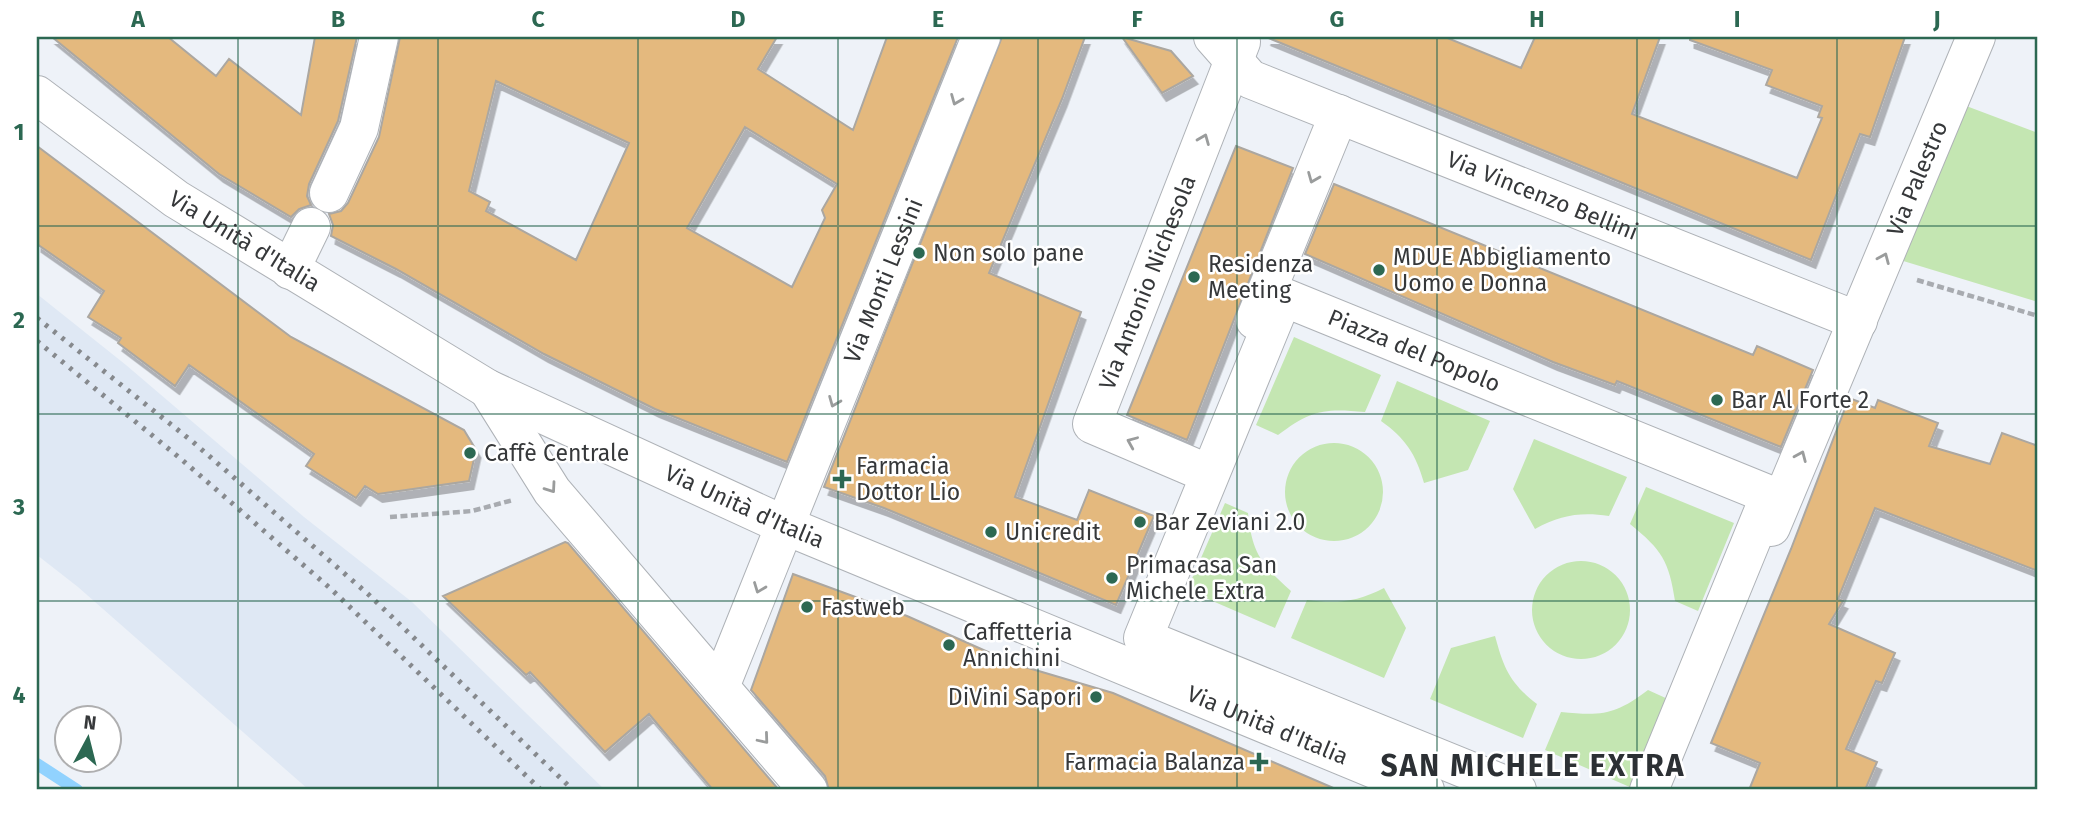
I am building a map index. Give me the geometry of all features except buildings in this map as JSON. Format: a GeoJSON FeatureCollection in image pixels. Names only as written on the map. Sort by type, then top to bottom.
{"type":"FeatureCollection","features":[{"type":"Feature","properties":{"kind":"street"},"geometry":{"type":"LineString","coordinates":[[329,192],[359,128],[379,37]]}},
{"type":"Feature","properties":{"kind":"street","name":"Via Monti Lessini"},"geometry":{"type":"LineString","coordinates":[[720,687],[981,37]]}},
{"type":"Feature","properties":{"kind":"street","name":"Via Palestro"},"geometry":{"type":"LineString","coordinates":[[1858,321],[1976,37]]}},
{"type":"Feature","properties":{"kind":"street","name":"Via Vincenzo Bellini"},"geometry":{"type":"LineString","coordinates":[[1230,45],[1250,79],[1858,321]]}},
{"type":"Feature","properties":{"kind":"street","name":"Via Antonio Nichesola"},"geometry":{"type":"LineString","coordinates":[[1195,468],[1092,424],[1230,45]]}},
{"type":"Feature","properties":{"kind":"street","name":"Via Unità d'Italia"},"geometry":{"type":"LineString","coordinates":[[37,94],[176,199],[488,389],[784,524],[1424,790]]}},
{"type":"Feature","properties":{"kind":"street"},"geometry":{"type":"LineString","coordinates":[[1120,662],[1195,468],[1339,114]]}},
{"type":"Feature","properties":{"kind":"street"},"geometry":{"type":"LineString","coordinates":[[290,270],[311,227]]}},
{"type":"Feature","properties":{"kind":"street","name":"Piazza del Popolo"},"geometry":{"type":"LineString","coordinates":[[1517,790],[1143,638],[1283,297],[1770,495],[1649,790]]}},
{"type":"Feature","properties":{"kind":"street"},"geometry":{"type":"LineString","coordinates":[[1660,790],[1858,321]]}},
{"type":"Feature","properties":{"kind":"street"},"geometry":{"type":"LineString","coordinates":[[488,389],[552,491],[808,790]]}},
{"type":"Feature","properties":{"kind":"path"},"geometry":{"type":"LineString","coordinates":[[1879,269],[2038,316]]}},
{"type":"Feature","properties":{"kind":"path"},"geometry":{"type":"LineString","coordinates":[[390,517],[472,510]]}},
{"type":"Feature","properties":{"kind":"shaded area"},"geometry":{"type":"Polygon","coordinates":[[[37,294],[126,365],[304,517],[412,602],[605,790],[309,790],[78,587],[37,555],[37,294]]]}},
{"type":"Feature","properties":{"kind":"green space"},"geometry":{"type":"Polygon","coordinates":[[[1961,104],[2038,133],[2038,302],[1900,260],[1961,104]]]}},
{"type":"Feature","properties":{"kind":"green space"},"geometry":{"type":"Polygon","coordinates":[[[1294,337],[1381,375],[1365,412],[1339,410],[1318,413],[1300,420],[1278,435],[1256,425],[1294,337]]]}},
{"type":"Feature","properties":{"kind":"green space"},"geometry":{"type":"Polygon","coordinates":[[[1397,381],[1490,421],[1468,470],[1424,483],[1408,448],[1397,434],[1381,421],[1397,381]]]}},
{"type":"Feature","properties":{"kind":"green space"},"geometry":{"type":"Polygon","coordinates":[[[1534,439],[1627,477],[1609,516],[1571,516],[1553,520],[1535,529],[1513,489],[1534,439]]]}},
{"type":"Feature","properties":{"kind":"green space"},"geometry":{"type":"Polygon","coordinates":[[[1334,443],[1353,447],[1369,457],[1379,473],[1383,492],[1379,511],[1369,527],[1353,537],[1334,541],[1315,537],[1299,527],[1289,511],[1285,492],[1289,473],[1299,457],[1315,447],[1334,443]]]}},
{"type":"Feature","properties":{"kind":"green space"},"geometry":{"type":"Polygon","coordinates":[[[1646,487],[1734,523],[1698,611],[1675,601],[1670,576],[1662,557],[1650,541],[1630,524],[1646,487]]]}},
{"type":"Feature","properties":{"kind":"green space"},"geometry":{"type":"Polygon","coordinates":[[[1225,503],[1248,513],[1255,548],[1265,565],[1291,591],[1275,628],[1187,590],[1225,503]]]}},
{"type":"Feature","properties":{"kind":"green space"},"geometry":{"type":"Polygon","coordinates":[[[1581,561],[1600,565],[1616,575],[1626,591],[1630,610],[1626,629],[1616,645],[1600,655],[1581,659],[1562,655],[1546,645],[1536,629],[1532,610],[1536,591],[1546,575],[1562,565],[1581,561]]]}},
{"type":"Feature","properties":{"kind":"green space"},"geometry":{"type":"Polygon","coordinates":[[[1384,588],[1406,628],[1384,678],[1291,638],[1307,600],[1347,601],[1384,588]]]}},
{"type":"Feature","properties":{"kind":"green space"},"geometry":{"type":"Polygon","coordinates":[[[1495,636],[1509,674],[1520,689],[1537,704],[1523,738],[1430,699],[1451,648],[1495,636]]]}},
{"type":"Feature","properties":{"kind":"green space"},"geometry":{"type":"Polygon","coordinates":[[[1648,690],[1670,700],[1632,788],[1545,750],[1561,712],[1608,712],[1626,705],[1648,690]]]}},
{"type":"Feature","properties":{"kind":"waterway"},"geometry":{"type":"LineString","coordinates":[[37,764],[77,790]]}},
{"type":"Feature","properties":{"kind":"railway"},"geometry":{"type":"LineString","coordinates":[[37,318],[193,442],[368,594],[573,790]]}},
{"type":"Feature","properties":{"kind":"railway"},"geometry":{"type":"LineString","coordinates":[[37,341],[181,459],[331,589],[541,790]]}},
{"type":"Feature","properties":{"kind":"place","name":"Non solo pane"},"geometry":{"type":"Point","coordinates":[919,253]}},
{"type":"Feature","properties":{"kind":"place","name":"MDUE Abbigliamento Uomo e Donna"},"geometry":{"type":"Point","coordinates":[1379,270]}},
{"type":"Feature","properties":{"kind":"place","name":"Residenza Meeting"},"geometry":{"type":"Point","coordinates":[1194,277]}},
{"type":"Feature","properties":{"kind":"place","name":"Bar Al Forte 2"},"geometry":{"type":"Point","coordinates":[1717,400]}},
{"type":"Feature","properties":{"kind":"place","name":"Caffè Centrale"},"geometry":{"type":"Point","coordinates":[470,453]}},
{"type":"Feature","properties":{"kind":"place","name":"Farmacia Dottor Lio"},"geometry":{"type":"Point","coordinates":[842,479]}},
{"type":"Feature","properties":{"kind":"place","name":"Bar Zeviani 2.0"},"geometry":{"type":"Point","coordinates":[1140,522]}},
{"type":"Feature","properties":{"kind":"place","name":"Unicredit"},"geometry":{"type":"Point","coordinates":[991,532]}},
{"type":"Feature","properties":{"kind":"place","name":"Primacasa San Michele Extra"},"geometry":{"type":"Point","coordinates":[1112,578]}},
{"type":"Feature","properties":{"kind":"place","name":"Fastweb"},"geometry":{"type":"Point","coordinates":[807,607]}},
{"type":"Feature","properties":{"kind":"place","name":"Caffetteria Annichini"},"geometry":{"type":"Point","coordinates":[949,645]}},
{"type":"Feature","properties":{"kind":"place","name":"DiVini Sapori"},"geometry":{"type":"Point","coordinates":[1096,697]}},
{"type":"Feature","properties":{"kind":"place","name":"Farmacia Balanza"},"geometry":{"type":"Point","coordinates":[1259,762]}},
{"type":"Feature","properties":{"kind":"district","name":"SAN MICHELE EXTRA"},"geometry":{"type":"Point","coordinates":[1533,766]}}]}
